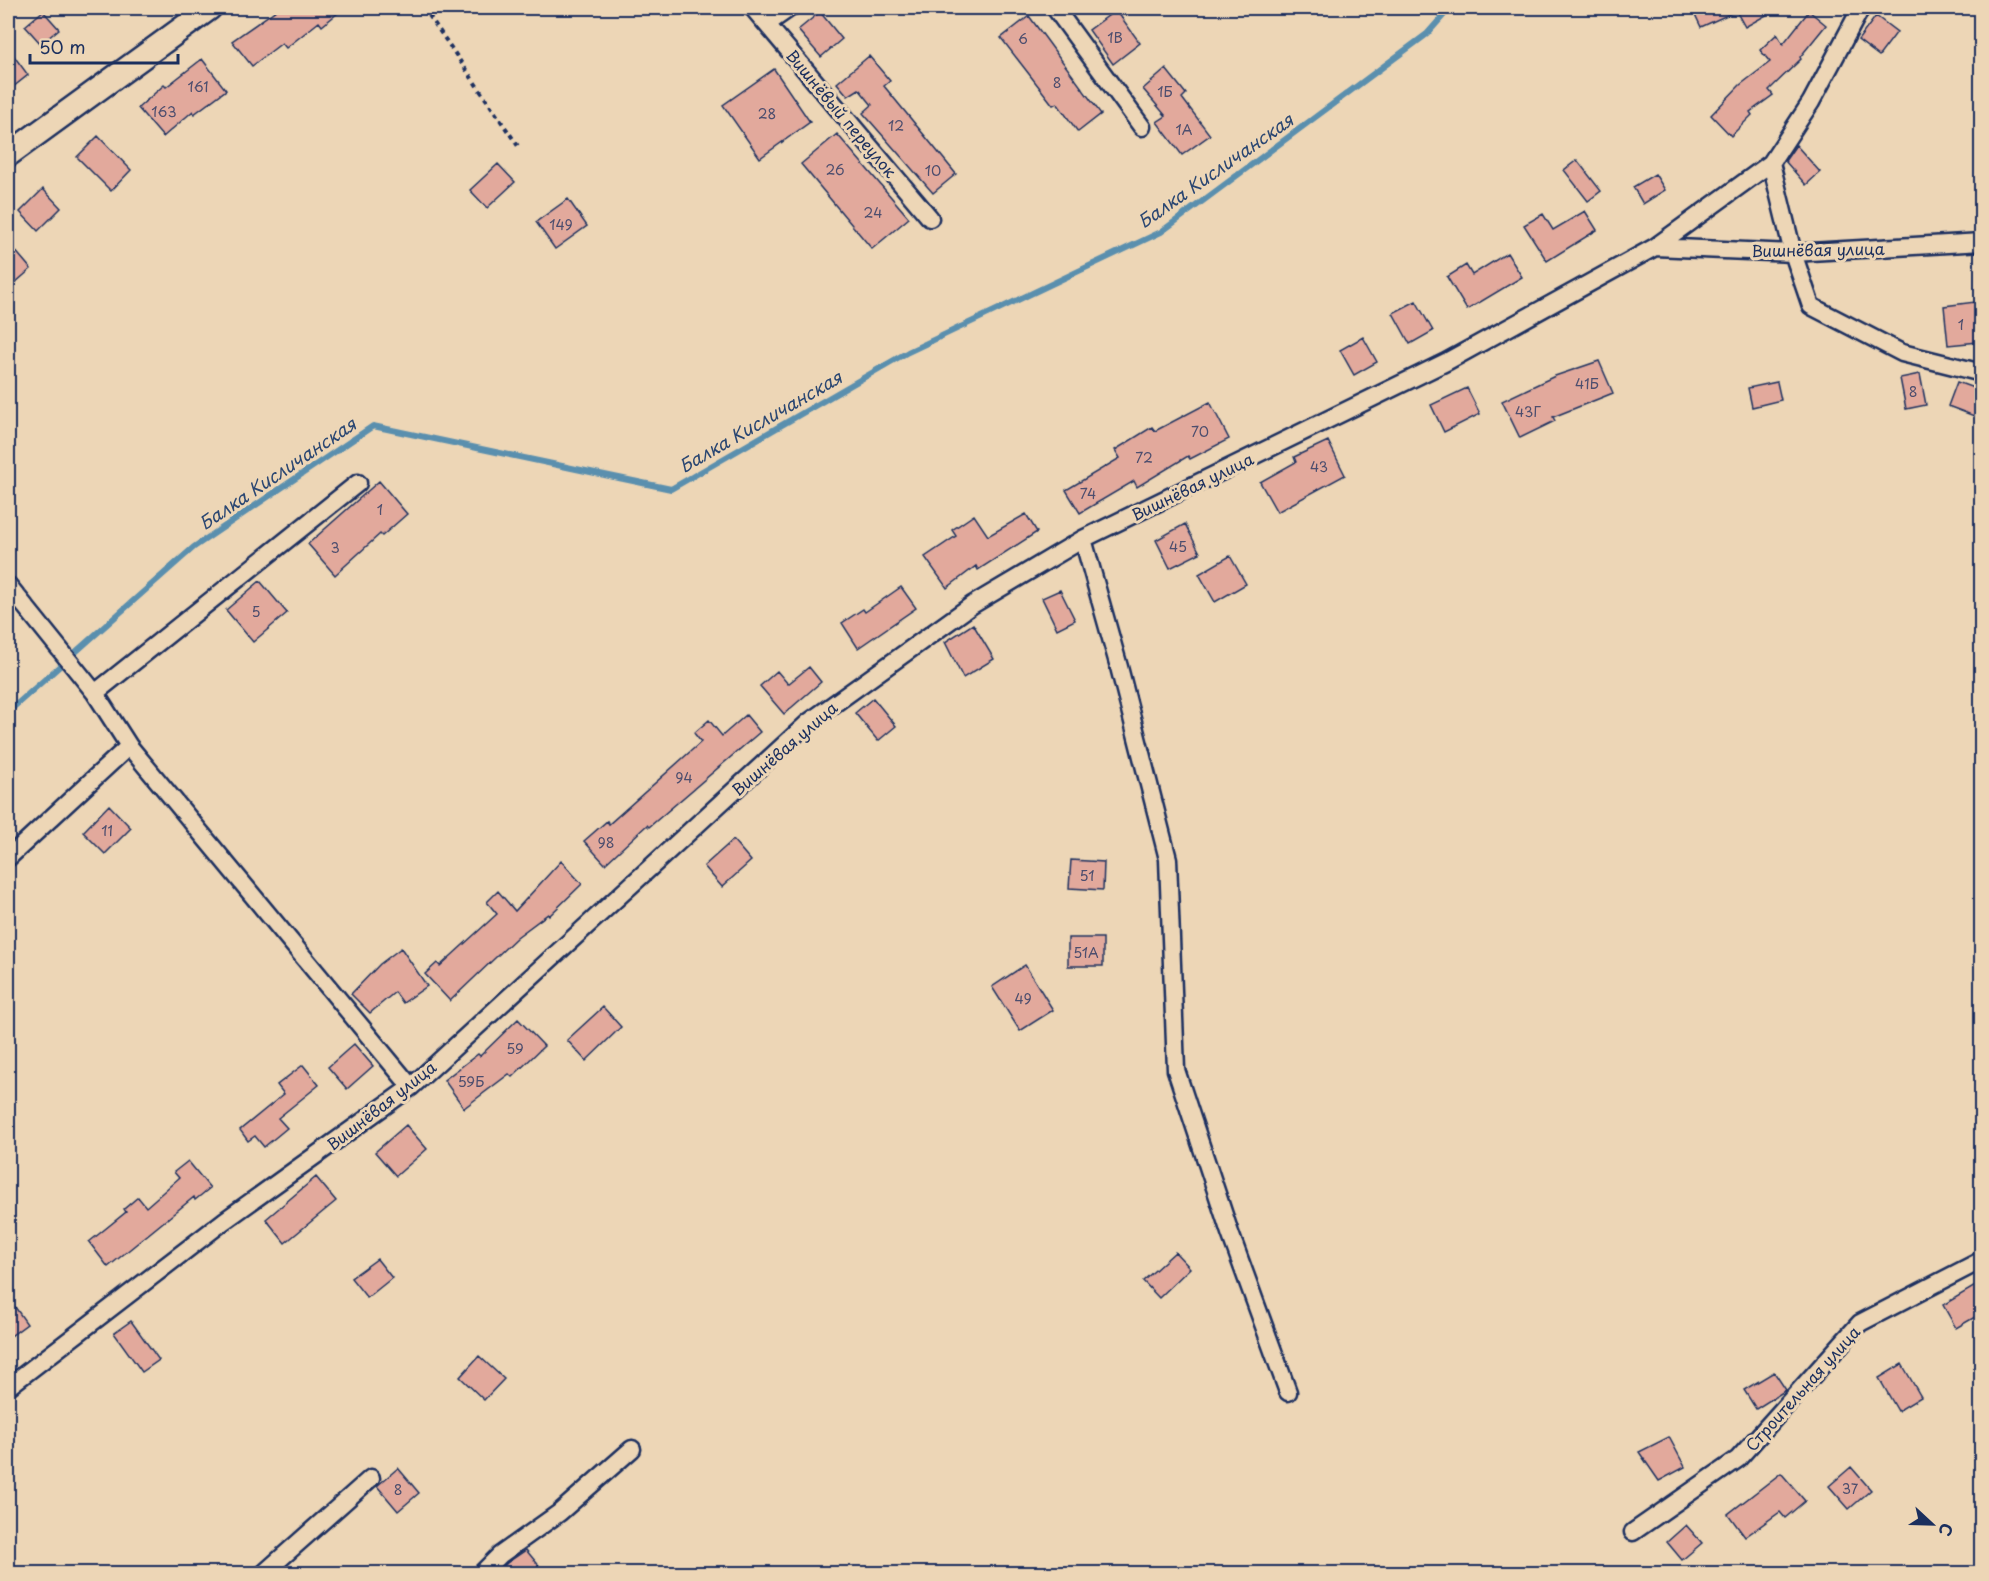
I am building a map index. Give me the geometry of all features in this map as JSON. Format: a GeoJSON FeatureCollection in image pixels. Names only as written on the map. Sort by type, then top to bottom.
{"type":"FeatureCollection","features":[{"type":"Feature","properties":{"kind":"street"},"geometry":{"type":"LineString","coordinates":[[8,155],[210,8]]}},
{"type":"Feature","properties":{"kind":"street","name":"Вишнёвый переулок"},"geometry":{"type":"LineString","coordinates":[[753,8],[930,218]]}},
{"type":"Feature","properties":{"kind":"street"},"geometry":{"type":"LineString","coordinates":[[767,24],[790,8]]}},
{"type":"Feature","properties":{"kind":"street"},"geometry":{"type":"LineString","coordinates":[[1055,8],[1142,127]]}},
{"type":"Feature","properties":{"kind":"street","name":"Вишнёвая улица"},"geometry":{"type":"LineString","coordinates":[[8,1387],[224,1221],[411,1087],[809,722],[972,606],[1083,539],[1446,362],[1654,247],[1771,163],[1811,102],[1861,8]]}},
{"type":"Feature","properties":{"kind":"street"},"geometry":{"type":"LineString","coordinates":[[1771,163],[1793,253],[1811,306],[1902,353],[1982,373]]}},
{"type":"Feature","properties":{"kind":"street","name":"Вишнёвая улица"},"geometry":{"type":"LineString","coordinates":[[1654,247],[1793,253],[1982,243]]}},
{"type":"Feature","properties":{"kind":"street"},"geometry":{"type":"LineString","coordinates":[[95,693],[358,483]]}},
{"type":"Feature","properties":{"kind":"street"},"geometry":{"type":"LineString","coordinates":[[1083,539],[1119,667],[1168,859],[1176,1070],[1230,1233],[1288,1392]]}},
{"type":"Feature","properties":{"kind":"street"},"geometry":{"type":"LineString","coordinates":[[8,585],[95,693],[129,746],[411,1087]]}},
{"type":"Feature","properties":{"kind":"street"},"geometry":{"type":"LineString","coordinates":[[8,858],[129,746]]}},
{"type":"Feature","properties":{"kind":"street","name":"Строительная улица"},"geometry":{"type":"LineString","coordinates":[[1633,1532],[1738,1459],[1860,1323],[1982,1260]]}},
{"type":"Feature","properties":{"kind":"street"},"geometry":{"type":"LineString","coordinates":[[481,1574],[500,1555],[560,1513],[632,1449]]}},
{"type":"Feature","properties":{"kind":"street"},"geometry":{"type":"LineString","coordinates":[[263,1574],[371,1478]]}},
{"type":"Feature","properties":{"kind":"path"},"geometry":{"type":"LineString","coordinates":[[424,8],[520,149]]}},
{"type":"Feature","properties":{"kind":"building"},"geometry":{"type":"Polygon","coordinates":[[[279,8],[344,8],[322,26],[319,22],[286,48],[282,43],[252,66],[232,41],[279,8]]]}},
{"type":"Feature","properties":{"kind":"building"},"geometry":{"type":"Polygon","coordinates":[[[1692,8],[1779,8],[1745,27],[1736,11],[1701,27],[1692,8]]]}},
{"type":"Feature","properties":{"kind":"building"},"geometry":{"type":"Polygon","coordinates":[[[1116,10],[1140,43],[1113,64],[1089,30],[1116,10]]]}},
{"type":"Feature","properties":{"kind":"building"},"geometry":{"type":"Polygon","coordinates":[[[43,11],[59,29],[41,44],[25,26],[43,11]]]}},
{"type":"Feature","properties":{"kind":"building"},"geometry":{"type":"Polygon","coordinates":[[[1809,11],[1826,25],[1800,57],[1801,59],[1769,90],[1773,95],[1750,112],[1752,115],[1731,136],[1711,115],[1740,85],[1770,62],[1760,50],[1777,34],[1783,44],[1809,11]]]}},
{"type":"Feature","properties":{"kind":"building"},"geometry":{"type":"Polygon","coordinates":[[[820,12],[842,39],[821,57],[798,30],[820,12]]]}},
{"type":"Feature","properties":{"kind":"building"},"geometry":{"type":"Polygon","coordinates":[[[1029,16],[1101,114],[1078,132],[1057,103],[1053,105],[1001,38],[1029,16]]]}},
{"type":"Feature","properties":{"kind":"building"},"geometry":{"type":"Polygon","coordinates":[[[1876,16],[1897,32],[1879,56],[1858,40],[1876,16]]]}},
{"type":"Feature","properties":{"kind":"building"},"geometry":{"type":"Polygon","coordinates":[[[8,48],[28,75],[8,91],[8,48]]]}},
{"type":"Feature","properties":{"kind":"building"},"geometry":{"type":"Polygon","coordinates":[[[869,56],[890,81],[884,86],[956,174],[933,193],[863,113],[872,105],[859,89],[848,96],[837,83],[869,56]]]}},
{"type":"Feature","properties":{"kind":"building"},"geometry":{"type":"Polygon","coordinates":[[[202,59],[226,90],[194,114],[193,111],[163,137],[138,108],[164,85],[166,87],[202,59]]]}},
{"type":"Feature","properties":{"kind":"building"},"geometry":{"type":"Polygon","coordinates":[[[774,69],[810,122],[760,158],[723,105],[774,69]]]}},
{"type":"Feature","properties":{"kind":"building"},"geometry":{"type":"Polygon","coordinates":[[[1166,69],[1186,94],[1182,98],[1210,135],[1182,155],[1157,122],[1166,116],[1143,89],[1166,69]]]}},
{"type":"Feature","properties":{"kind":"building"},"geometry":{"type":"Polygon","coordinates":[[[837,134],[909,218],[872,249],[801,164],[837,134]]]}},
{"type":"Feature","properties":{"kind":"building"},"geometry":{"type":"Polygon","coordinates":[[[98,136],[131,170],[111,191],[77,157],[98,136]]]}},
{"type":"Feature","properties":{"kind":"building"},"geometry":{"type":"Polygon","coordinates":[[[1796,145],[1820,172],[1806,185],[1785,161],[1796,145]]]}},
{"type":"Feature","properties":{"kind":"building"},"geometry":{"type":"Polygon","coordinates":[[[1577,160],[1601,191],[1588,201],[1564,170],[1577,160]]]}},
{"type":"Feature","properties":{"kind":"building"},"geometry":{"type":"Polygon","coordinates":[[[498,164],[515,182],[487,208],[470,190],[498,164]]]}},
{"type":"Feature","properties":{"kind":"building"},"geometry":{"type":"Polygon","coordinates":[[[1655,174],[1665,190],[1643,204],[1633,187],[1655,174]]]}},
{"type":"Feature","properties":{"kind":"building"},"geometry":{"type":"Polygon","coordinates":[[[43,189],[61,208],[38,231],[20,212],[43,189]]]}},
{"type":"Feature","properties":{"kind":"building"},"geometry":{"type":"Polygon","coordinates":[[[568,199],[587,226],[555,249],[536,222],[568,199]]]}},
{"type":"Feature","properties":{"kind":"building"},"geometry":{"type":"Polygon","coordinates":[[[1585,211],[1597,230],[1547,261],[1524,225],[1543,214],[1553,230],[1585,211]]]}},
{"type":"Feature","properties":{"kind":"building"},"geometry":{"type":"Polygon","coordinates":[[[8,242],[31,269],[8,289],[8,242]]]}},
{"type":"Feature","properties":{"kind":"building"},"geometry":{"type":"Polygon","coordinates":[[[1507,253],[1522,277],[1467,310],[1447,277],[1466,265],[1472,275],[1507,253]]]}},
{"type":"Feature","properties":{"kind":"building"},"geometry":{"type":"Polygon","coordinates":[[[1416,301],[1433,331],[1410,344],[1393,313],[1416,301]]]}},
{"type":"Feature","properties":{"kind":"building"},"geometry":{"type":"Polygon","coordinates":[[[1975,302],[1978,342],[1948,345],[1944,306],[1975,302]]]}},
{"type":"Feature","properties":{"kind":"building"},"geometry":{"type":"Polygon","coordinates":[[[1363,337],[1377,362],[1354,375],[1340,350],[1363,337]]]}},
{"type":"Feature","properties":{"kind":"building"},"geometry":{"type":"Polygon","coordinates":[[[1599,361],[1613,393],[1553,417],[1555,421],[1520,438],[1502,401],[1555,376],[1599,361]]]}},
{"type":"Feature","properties":{"kind":"building"},"geometry":{"type":"Polygon","coordinates":[[[1920,374],[1926,405],[1906,409],[1900,378],[1920,374]]]}},
{"type":"Feature","properties":{"kind":"building"},"geometry":{"type":"Polygon","coordinates":[[[1777,382],[1781,400],[1752,407],[1748,388],[1777,382]]]}},
{"type":"Feature","properties":{"kind":"building"},"geometry":{"type":"Polygon","coordinates":[[[1957,382],[1982,391],[1982,419],[1948,406],[1957,382]]]}},
{"type":"Feature","properties":{"kind":"building"},"geometry":{"type":"Polygon","coordinates":[[[1467,388],[1480,414],[1444,432],[1431,405],[1467,388]]]}},
{"type":"Feature","properties":{"kind":"building"},"geometry":{"type":"Polygon","coordinates":[[[1210,402],[1229,439],[1190,459],[1188,456],[1137,487],[1134,481],[1080,513],[1066,490],[1120,458],[1115,450],[1152,427],[1155,431],[1210,402]]]}},
{"type":"Feature","properties":{"kind":"building"},"geometry":{"type":"Polygon","coordinates":[[[1328,441],[1345,475],[1277,512],[1260,482],[1296,462],[1294,457],[1328,441]]]}},
{"type":"Feature","properties":{"kind":"building"},"geometry":{"type":"Polygon","coordinates":[[[379,481],[407,514],[382,536],[380,534],[335,575],[308,544],[379,481]]]}},
{"type":"Feature","properties":{"kind":"building"},"geometry":{"type":"Polygon","coordinates":[[[1026,514],[1037,532],[978,570],[976,566],[947,588],[925,557],[956,536],[952,530],[974,515],[988,536],[1026,514]]]}},
{"type":"Feature","properties":{"kind":"building"},"geometry":{"type":"Polygon","coordinates":[[[1185,524],[1200,553],[1170,568],[1156,540],[1185,524]]]}},
{"type":"Feature","properties":{"kind":"building"},"geometry":{"type":"Polygon","coordinates":[[[1230,556],[1246,584],[1215,602],[1199,574],[1230,556]]]}},
{"type":"Feature","properties":{"kind":"building"},"geometry":{"type":"Polygon","coordinates":[[[260,581],[287,613],[253,642],[226,610],[260,581]]]}},
{"type":"Feature","properties":{"kind":"building"},"geometry":{"type":"Polygon","coordinates":[[[901,587],[916,608],[858,648],[842,623],[863,609],[865,612],[901,587]]]}},
{"type":"Feature","properties":{"kind":"building"},"geometry":{"type":"Polygon","coordinates":[[[1060,590],[1075,620],[1057,629],[1042,598],[1060,590]]]}},
{"type":"Feature","properties":{"kind":"building"},"geometry":{"type":"Polygon","coordinates":[[[973,624],[994,659],[963,678],[945,642],[973,624]]]}},
{"type":"Feature","properties":{"kind":"building"},"geometry":{"type":"Polygon","coordinates":[[[809,667],[821,682],[784,714],[760,686],[777,671],[788,684],[809,667]]]}},
{"type":"Feature","properties":{"kind":"building"},"geometry":{"type":"Polygon","coordinates":[[[873,698],[896,726],[878,741],[855,713],[873,698]]]}},
{"type":"Feature","properties":{"kind":"building"},"geometry":{"type":"Polygon","coordinates":[[[746,715],[760,732],[649,827],[647,825],[605,864],[584,841],[607,821],[609,824],[701,742],[694,733],[709,720],[722,736],[746,715]]]}},
{"type":"Feature","properties":{"kind":"building"},"geometry":{"type":"Polygon","coordinates":[[[109,805],[131,828],[105,854],[83,832],[109,805]]]}},
{"type":"Feature","properties":{"kind":"building"},"geometry":{"type":"Polygon","coordinates":[[[733,840],[751,861],[722,887],[704,866],[733,840]]]}},
{"type":"Feature","properties":{"kind":"building"},"geometry":{"type":"Polygon","coordinates":[[[1071,860],[1104,862],[1103,890],[1069,888],[1071,860]]]}},
{"type":"Feature","properties":{"kind":"building"},"geometry":{"type":"Polygon","coordinates":[[[561,861],[582,884],[549,916],[548,914],[517,937],[450,1001],[425,974],[437,963],[440,966],[497,914],[487,902],[498,891],[515,911],[561,861]]]}},
{"type":"Feature","properties":{"kind":"building"},"geometry":{"type":"Polygon","coordinates":[[[1068,938],[1103,938],[1103,966],[1068,966],[1068,938]]]}},
{"type":"Feature","properties":{"kind":"building"},"geometry":{"type":"Polygon","coordinates":[[[401,948],[427,986],[403,1003],[395,992],[370,1013],[351,994],[380,964],[401,948]]]}},
{"type":"Feature","properties":{"kind":"building"},"geometry":{"type":"Polygon","coordinates":[[[1025,965],[1053,1010],[1020,1031],[992,987],[1025,965]]]}},
{"type":"Feature","properties":{"kind":"building"},"geometry":{"type":"Polygon","coordinates":[[[603,1007],[621,1027],[586,1061],[567,1040],[603,1007]]]}},
{"type":"Feature","properties":{"kind":"building"},"geometry":{"type":"Polygon","coordinates":[[[518,1019],[544,1046],[512,1077],[509,1074],[464,1108],[444,1080],[478,1054],[480,1056],[518,1019]]]}},
{"type":"Feature","properties":{"kind":"building"},"geometry":{"type":"Polygon","coordinates":[[[354,1044],[373,1066],[347,1089],[328,1067],[354,1044]]]}},
{"type":"Feature","properties":{"kind":"building"},"geometry":{"type":"Polygon","coordinates":[[[303,1065],[319,1085],[278,1118],[287,1128],[264,1147],[255,1136],[248,1141],[240,1130],[284,1094],[277,1085],[303,1065]]]}},
{"type":"Feature","properties":{"kind":"building"},"geometry":{"type":"Polygon","coordinates":[[[406,1125],[427,1149],[396,1176],[375,1152],[406,1125]]]}},
{"type":"Feature","properties":{"kind":"building"},"geometry":{"type":"Polygon","coordinates":[[[188,1161],[210,1188],[195,1200],[194,1197],[108,1267],[89,1242],[126,1212],[124,1209],[138,1197],[146,1207],[179,1178],[174,1172],[188,1161]]]}},
{"type":"Feature","properties":{"kind":"building"},"geometry":{"type":"Polygon","coordinates":[[[316,1177],[336,1201],[285,1243],[266,1219],[316,1177]]]}},
{"type":"Feature","properties":{"kind":"building"},"geometry":{"type":"Polygon","coordinates":[[[1175,1252],[1190,1268],[1159,1298],[1143,1281],[1175,1252]]]}},
{"type":"Feature","properties":{"kind":"building"},"geometry":{"type":"Polygon","coordinates":[[[377,1259],[392,1278],[367,1298],[351,1278],[377,1259]]]}},
{"type":"Feature","properties":{"kind":"building"},"geometry":{"type":"Polygon","coordinates":[[[1982,1282],[1982,1313],[1956,1328],[1943,1305],[1982,1282]]]}},
{"type":"Feature","properties":{"kind":"building"},"geometry":{"type":"Polygon","coordinates":[[[8,1297],[27,1324],[8,1338],[8,1297]]]}},
{"type":"Feature","properties":{"kind":"building"},"geometry":{"type":"Polygon","coordinates":[[[131,1321],[159,1360],[142,1372],[114,1333],[131,1321]]]}},
{"type":"Feature","properties":{"kind":"building"},"geometry":{"type":"Polygon","coordinates":[[[479,1356],[504,1379],[484,1400],[460,1377],[479,1356]]]}},
{"type":"Feature","properties":{"kind":"building"},"geometry":{"type":"Polygon","coordinates":[[[1902,1364],[1921,1397],[1898,1411],[1879,1378],[1902,1364]]]}},
{"type":"Feature","properties":{"kind":"building"},"geometry":{"type":"Polygon","coordinates":[[[1774,1372],[1786,1390],[1756,1409],[1744,1390],[1774,1372]]]}},
{"type":"Feature","properties":{"kind":"building"},"geometry":{"type":"Polygon","coordinates":[[[1669,1437],[1685,1467],[1659,1481],[1639,1452],[1669,1437]]]}},
{"type":"Feature","properties":{"kind":"building"},"geometry":{"type":"Polygon","coordinates":[[[1851,1467],[1871,1490],[1849,1509],[1829,1486],[1851,1467]]]}},
{"type":"Feature","properties":{"kind":"building"},"geometry":{"type":"Polygon","coordinates":[[[398,1468],[419,1493],[398,1511],[377,1486],[398,1468]]]}},
{"type":"Feature","properties":{"kind":"building"},"geometry":{"type":"Polygon","coordinates":[[[1781,1473],[1805,1501],[1785,1518],[1780,1512],[1745,1537],[1728,1514],[1781,1473]]]}},
{"type":"Feature","properties":{"kind":"building"},"geometry":{"type":"Polygon","coordinates":[[[1686,1525],[1702,1543],[1682,1560],[1667,1542],[1686,1525]]]}},
{"type":"Feature","properties":{"kind":"building"},"geometry":{"type":"Polygon","coordinates":[[[526,1550],[546,1574],[496,1574],[507,1563],[526,1550]]]}},
{"type":"Feature","properties":{"kind":"waterway","name":"Балка Кисличанская"},"geometry":{"type":"LineString","coordinates":[[8,712],[194,547],[373,426],[671,489],[908,352],[1161,232],[1427,34],[1450,8]]}}]}
